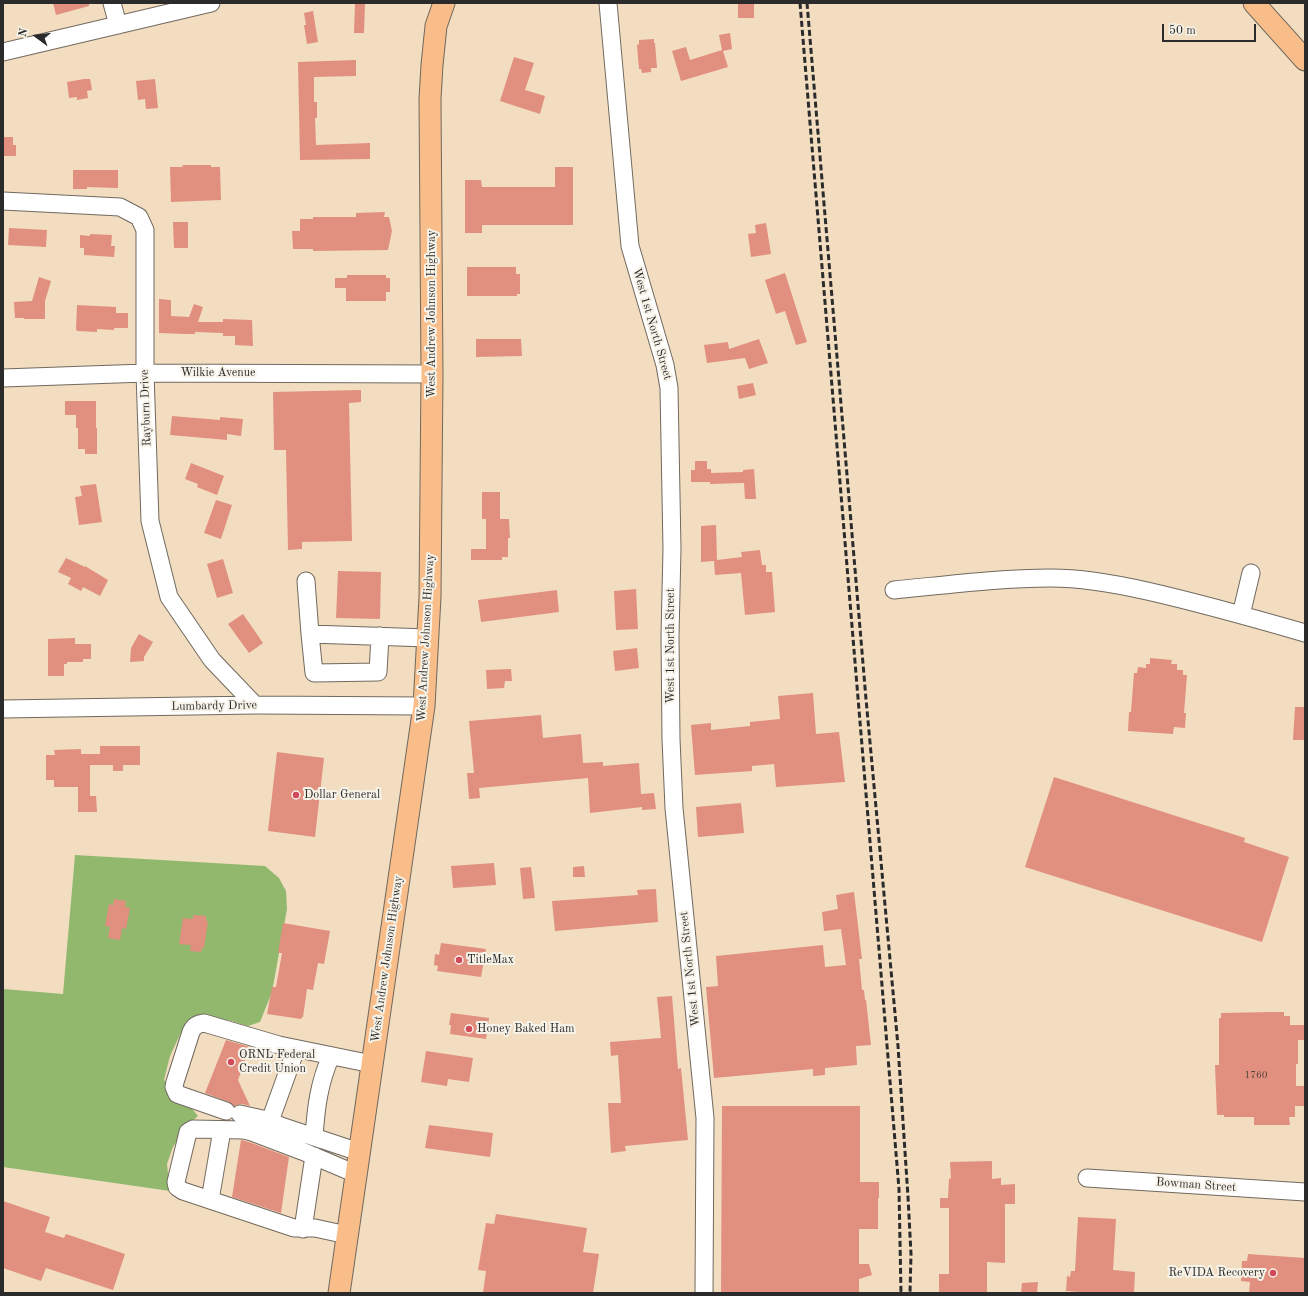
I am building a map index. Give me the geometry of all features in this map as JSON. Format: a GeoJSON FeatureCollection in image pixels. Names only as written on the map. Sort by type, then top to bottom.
{"type":"FeatureCollection","features":[{"type":"Feature","properties":{"kind":"main road","name":"West Andrew Johnson Highway"},"geometry":{"type":"LineString","coordinates":[[338,1293],[424,706],[430,597],[432,374],[430,99],[436,26],[444,3]]}},
{"type":"Feature","properties":{"kind":"main road"},"geometry":{"type":"LineString","coordinates":[[1254,3],[1305,60]]}},
{"type":"Feature","properties":{"kind":"street"},"geometry":{"type":"LineString","coordinates":[[112,3],[118,26]]}},
{"type":"Feature","properties":{"kind":"street"},"geometry":{"type":"LineString","coordinates":[[3,52],[211,3]]}},
{"type":"Feature","properties":{"kind":"street","name":"West 1st North Street"},"geometry":{"type":"LineString","coordinates":[[608,3],[630,246],[665,365],[670,388],[672,549],[670,636],[671,739],[674,808],[705,1118],[704,1293]]}},
{"type":"Feature","properties":{"kind":"street","name":"Rayburn Drive"},"geometry":{"type":"LineString","coordinates":[[3,201],[120,207],[140,217],[145,230],[145,373],[150,521],[169,597],[212,660],[255,705]]}},
{"type":"Feature","properties":{"kind":"street","name":"Wilkie Avenue"},"geometry":{"type":"LineString","coordinates":[[3,378],[145,373],[432,374]]}},
{"type":"Feature","properties":{"kind":"street"},"geometry":{"type":"LineString","coordinates":[[1241,615],[1251,573]]}},
{"type":"Feature","properties":{"kind":"street"},"geometry":{"type":"LineString","coordinates":[[894,590],[999,580],[1052,578],[1113,584],[1170,596],[1305,633]]}},
{"type":"Feature","properties":{"kind":"street"},"geometry":{"type":"LineString","coordinates":[[306,581],[314,673],[378,672],[380,636]]}},
{"type":"Feature","properties":{"kind":"street"},"geometry":{"type":"LineString","coordinates":[[310,634],[428,638]]}},
{"type":"Feature","properties":{"kind":"street","name":"Lumbardy Drive"},"geometry":{"type":"LineString","coordinates":[[3,709],[255,705],[424,706]]}},
{"type":"Feature","properties":{"kind":"street"},"geometry":{"type":"LineString","coordinates":[[359,1152],[270,1121],[232,1113],[177,1094],[174,1087],[191,1032],[194,1026],[204,1023],[279,1045],[372,1064]]}},
{"type":"Feature","properties":{"kind":"street"},"geometry":{"type":"LineString","coordinates":[[270,1121],[296,1049]]}},
{"type":"Feature","properties":{"kind":"street"},"geometry":{"type":"LineString","coordinates":[[314,1137],[319,1091],[331,1056]]}},
{"type":"Feature","properties":{"kind":"street"},"geometry":{"type":"LineString","coordinates":[[347,1235],[315,1228],[294,1228],[183,1191],[177,1187],[176,1182],[188,1132],[194,1129],[243,1130],[252,1132],[356,1174]]}},
{"type":"Feature","properties":{"kind":"street"},"geometry":{"type":"LineString","coordinates":[[210,1200],[222,1130]]}},
{"type":"Feature","properties":{"kind":"street"},"geometry":{"type":"LineString","coordinates":[[303,1229],[314,1156]]}},
{"type":"Feature","properties":{"kind":"street","name":"Bowman Street"},"geometry":{"type":"LineString","coordinates":[[1087,1178],[1305,1192]]}},
{"type":"Feature","properties":{"kind":"green space"},"geometry":{"type":"Polygon","coordinates":[[[75,855],[265,866],[279,878],[286,891],[287,909],[272,992],[260,1022],[248,1026],[228,1020],[195,1018],[184,1026],[170,1056],[164,1080],[181,1095],[198,1116],[186,1126],[173,1147],[167,1164],[170,1191],[3,1167],[3,989],[63,994],[75,855]]]}},
{"type":"Feature","properties":{"kind":"building"},"geometry":{"type":"Polygon","coordinates":[[[53,3],[89,3],[89,6],[56,15],[53,3]]]}},
{"type":"Feature","properties":{"kind":"building"},"geometry":{"type":"Polygon","coordinates":[[[355,3],[365,3],[364,33],[354,33],[355,3]]]}},
{"type":"Feature","properties":{"kind":"building"},"geometry":{"type":"Polygon","coordinates":[[[738,3],[754,3],[754,18],[738,18],[738,3]]]}},
{"type":"Feature","properties":{"kind":"building"},"geometry":{"type":"Polygon","coordinates":[[[313,11],[318,42],[307,44],[304,13],[313,11]]]}},
{"type":"Feature","properties":{"kind":"building"},"geometry":{"type":"Polygon","coordinates":[[[730,33],[732,49],[723,51],[728,67],[681,81],[672,51],[686,47],[690,60],[722,50],[719,35],[730,33]]]}},
{"type":"Feature","properties":{"kind":"building"},"geometry":{"type":"Polygon","coordinates":[[[654,39],[657,68],[651,68],[651,72],[642,73],[641,69],[639,69],[637,45],[639,44],[639,40],[654,39]]]}},
{"type":"Feature","properties":{"kind":"building"},"geometry":{"type":"Polygon","coordinates":[[[514,57],[534,63],[525,90],[545,96],[540,114],[500,101],[514,57]]]}},
{"type":"Feature","properties":{"kind":"building"},"geometry":{"type":"Polygon","coordinates":[[[356,60],[356,76],[314,77],[314,102],[317,102],[317,118],[315,118],[316,145],[370,143],[370,159],[300,160],[298,62],[356,60]]]}},
{"type":"Feature","properties":{"kind":"building"},"geometry":{"type":"Polygon","coordinates":[[[90,79],[92,90],[87,91],[88,98],[77,100],[77,97],[69,98],[67,82],[90,79]]]}},
{"type":"Feature","properties":{"kind":"building"},"geometry":{"type":"Polygon","coordinates":[[[155,79],[158,108],[146,109],[145,99],[138,100],[136,81],[155,79]]]}},
{"type":"Feature","properties":{"kind":"building"},"geometry":{"type":"Polygon","coordinates":[[[3,137],[13,137],[13,145],[16,145],[16,156],[3,156],[3,137]]]}},
{"type":"Feature","properties":{"kind":"building"},"geometry":{"type":"Polygon","coordinates":[[[182,165],[211,165],[211,167],[220,167],[221,200],[171,202],[170,167],[183,167],[182,165]]]}},
{"type":"Feature","properties":{"kind":"building"},"geometry":{"type":"Polygon","coordinates":[[[555,167],[573,167],[573,225],[482,225],[482,233],[465,233],[465,180],[481,180],[482,187],[555,187],[555,167]]]}},
{"type":"Feature","properties":{"kind":"building"},"geometry":{"type":"Polygon","coordinates":[[[73,170],[118,170],[118,188],[87,187],[87,189],[73,189],[73,170]]]}},
{"type":"Feature","properties":{"kind":"building"},"geometry":{"type":"Polygon","coordinates":[[[385,212],[384,217],[389,217],[392,231],[388,250],[313,251],[313,249],[293,249],[292,231],[300,231],[300,219],[313,219],[313,217],[356,217],[356,213],[385,212]]]}},
{"type":"Feature","properties":{"kind":"building"},"geometry":{"type":"Polygon","coordinates":[[[173,222],[188,222],[188,248],[174,248],[173,222]]]}},
{"type":"Feature","properties":{"kind":"building"},"geometry":{"type":"Polygon","coordinates":[[[766,223],[771,254],[751,257],[748,234],[756,233],[755,225],[766,223]]]}},
{"type":"Feature","properties":{"kind":"building"},"geometry":{"type":"Polygon","coordinates":[[[9,228],[47,230],[46,247],[8,245],[9,228]]]}},
{"type":"Feature","properties":{"kind":"building"},"geometry":{"type":"Polygon","coordinates":[[[90,234],[112,235],[111,246],[115,246],[114,257],[84,255],[84,248],[80,248],[80,235],[90,236],[90,234]]]}},
{"type":"Feature","properties":{"kind":"building"},"geometry":{"type":"Polygon","coordinates":[[[467,267],[516,267],[516,274],[520,274],[520,294],[517,294],[517,296],[467,296],[467,267]]]}},
{"type":"Feature","properties":{"kind":"building"},"geometry":{"type":"Polygon","coordinates":[[[785,273],[807,342],[796,345],[785,311],[776,314],[765,280],[785,273]]]}},
{"type":"Feature","properties":{"kind":"building"},"geometry":{"type":"Polygon","coordinates":[[[347,275],[386,275],[386,278],[390,278],[390,292],[386,292],[386,301],[346,301],[346,288],[335,288],[335,278],[347,278],[347,275]]]}},
{"type":"Feature","properties":{"kind":"building"},"geometry":{"type":"Polygon","coordinates":[[[39,277],[51,281],[45,301],[45,319],[15,318],[14,302],[32,301],[39,277]]]}},
{"type":"Feature","properties":{"kind":"building"},"geometry":{"type":"Polygon","coordinates":[[[159,299],[171,300],[171,316],[189,317],[194,304],[203,307],[198,322],[223,322],[223,319],[252,320],[253,346],[235,345],[235,336],[223,336],[223,333],[159,333],[159,299]]]}},
{"type":"Feature","properties":{"kind":"building"},"geometry":{"type":"Polygon","coordinates":[[[77,305],[116,307],[116,313],[128,313],[128,328],[114,328],[114,330],[97,329],[97,332],[77,331],[77,305]]]}},
{"type":"Feature","properties":{"kind":"building"},"geometry":{"type":"Polygon","coordinates":[[[476,339],[521,339],[522,356],[476,357],[476,339]]]}},
{"type":"Feature","properties":{"kind":"building"},"geometry":{"type":"Polygon","coordinates":[[[759,339],[768,363],[749,369],[745,358],[707,363],[704,345],[728,342],[729,349],[759,339]]]}},
{"type":"Feature","properties":{"kind":"building"},"geometry":{"type":"Polygon","coordinates":[[[753,383],[756,395],[739,399],[737,386],[753,383]]]}},
{"type":"Feature","properties":{"kind":"building"},"geometry":{"type":"Polygon","coordinates":[[[361,390],[361,402],[349,403],[352,541],[302,542],[302,549],[288,550],[286,450],[274,450],[273,392],[361,390]]]}},
{"type":"Feature","properties":{"kind":"building"},"geometry":{"type":"Polygon","coordinates":[[[65,401],[96,401],[97,454],[85,454],[85,449],[78,449],[78,428],[76,428],[76,415],[65,415],[65,401]]]}},
{"type":"Feature","properties":{"kind":"building"},"geometry":{"type":"Polygon","coordinates":[[[172,416],[220,420],[220,417],[243,419],[241,436],[227,434],[227,440],[170,435],[172,416]]]}},
{"type":"Feature","properties":{"kind":"building"},"geometry":{"type":"Polygon","coordinates":[[[695,461],[707,461],[707,469],[711,469],[711,473],[743,472],[743,470],[754,469],[756,499],[745,499],[744,483],[710,484],[710,482],[691,482],[691,470],[695,470],[695,461]]]}},
{"type":"Feature","properties":{"kind":"building"},"geometry":{"type":"Polygon","coordinates":[[[191,463],[224,476],[217,495],[197,487],[198,484],[185,479],[191,463]]]}},
{"type":"Feature","properties":{"kind":"building"},"geometry":{"type":"Polygon","coordinates":[[[96,484],[102,522],[79,525],[75,497],[82,496],[80,486],[96,484]]]}},
{"type":"Feature","properties":{"kind":"building"},"geometry":{"type":"Polygon","coordinates":[[[482,492],[500,492],[500,519],[509,519],[510,538],[508,538],[508,557],[502,557],[502,560],[471,560],[471,549],[486,549],[486,519],[482,519],[482,492]]]}},
{"type":"Feature","properties":{"kind":"building"},"geometry":{"type":"Polygon","coordinates":[[[216,500],[232,505],[221,539],[204,533],[216,500]]]}},
{"type":"Feature","properties":{"kind":"building"},"geometry":{"type":"Polygon","coordinates":[[[716,525],[717,560],[742,557],[741,552],[760,550],[762,565],[766,565],[766,572],[772,572],[775,612],[745,615],[741,573],[715,575],[714,561],[701,562],[701,526],[716,525]]]}},
{"type":"Feature","properties":{"kind":"building"},"geometry":{"type":"Polygon","coordinates":[[[66,558],[85,566],[108,580],[100,596],[83,587],[81,591],[68,584],[71,578],[58,572],[66,558]]]}},
{"type":"Feature","properties":{"kind":"building"},"geometry":{"type":"Polygon","coordinates":[[[223,559],[233,593],[217,598],[207,564],[223,559]]]}},
{"type":"Feature","properties":{"kind":"building"},"geometry":{"type":"Polygon","coordinates":[[[338,571],[381,572],[380,619],[336,618],[338,571]]]}},
{"type":"Feature","properties":{"kind":"building"},"geometry":{"type":"Polygon","coordinates":[[[636,589],[638,629],[616,630],[614,591],[636,589]]]}},
{"type":"Feature","properties":{"kind":"building"},"geometry":{"type":"Polygon","coordinates":[[[557,590],[559,612],[481,622],[478,600],[557,590]]]}},
{"type":"Feature","properties":{"kind":"building"},"geometry":{"type":"Polygon","coordinates":[[[243,614],[263,643],[249,653],[228,624],[243,614]]]}},
{"type":"Feature","properties":{"kind":"building"},"geometry":{"type":"Polygon","coordinates":[[[139,634],[153,642],[144,657],[144,661],[130,662],[131,648],[139,634]]]}},
{"type":"Feature","properties":{"kind":"building"},"geometry":{"type":"Polygon","coordinates":[[[75,638],[75,644],[91,644],[91,659],[83,659],[83,662],[67,662],[67,664],[64,664],[64,676],[48,676],[48,639],[75,638]]]}},
{"type":"Feature","properties":{"kind":"building"},"geometry":{"type":"Polygon","coordinates":[[[637,648],[639,668],[615,671],[613,651],[637,648]]]}},
{"type":"Feature","properties":{"kind":"building"},"geometry":{"type":"Polygon","coordinates":[[[1150,658],[1172,660],[1171,664],[1177,664],[1177,670],[1183,670],[1183,675],[1187,675],[1184,713],[1186,713],[1185,728],[1174,727],[1173,734],[1128,731],[1134,673],[1137,673],[1138,667],[1146,668],[1146,664],[1150,664],[1150,658]]]}},
{"type":"Feature","properties":{"kind":"building"},"geometry":{"type":"Polygon","coordinates":[[[511,669],[512,681],[505,681],[504,688],[487,689],[486,670],[511,669]]]}},
{"type":"Feature","properties":{"kind":"building"},"geometry":{"type":"Polygon","coordinates":[[[813,693],[816,734],[839,732],[845,782],[776,787],[774,764],[752,766],[752,771],[695,775],[691,725],[711,723],[711,730],[750,726],[750,722],[780,719],[778,696],[813,693]]]}},
{"type":"Feature","properties":{"kind":"building"},"geometry":{"type":"Polygon","coordinates":[[[1295,707],[1305,707],[1305,740],[1293,740],[1295,707]]]}},
{"type":"Feature","properties":{"kind":"building"},"geometry":{"type":"Polygon","coordinates":[[[541,715],[543,738],[581,734],[583,763],[603,762],[603,766],[639,763],[641,794],[654,793],[656,809],[642,810],[642,807],[590,813],[588,778],[479,788],[480,798],[469,799],[467,773],[474,773],[469,721],[541,715]]]}},
{"type":"Feature","properties":{"kind":"building"},"geometry":{"type":"Polygon","coordinates":[[[100,746],[140,746],[140,765],[123,765],[123,771],[113,771],[113,765],[90,765],[90,796],[96,796],[97,812],[78,812],[78,787],[54,787],[54,780],[46,780],[46,755],[55,755],[54,750],[81,749],[81,754],[100,754],[100,746]]]}},
{"type":"Feature","properties":{"kind":"building","name":"Dollar General"},"geometry":{"type":"Polygon","coordinates":[[[277,752],[324,758],[315,837],[268,831],[277,752]]]}},
{"type":"Feature","properties":{"kind":"building"},"geometry":{"type":"Polygon","coordinates":[[[1054,777],[1245,838],[1244,842],[1289,857],[1262,942],[1025,867],[1054,777]]]}},
{"type":"Feature","properties":{"kind":"building"},"geometry":{"type":"Polygon","coordinates":[[[741,803],[744,833],[698,837],[696,807],[741,803]]]}},
{"type":"Feature","properties":{"kind":"building"},"geometry":{"type":"Polygon","coordinates":[[[494,863],[496,885],[453,888],[451,866],[494,863]]]}},
{"type":"Feature","properties":{"kind":"building"},"geometry":{"type":"Polygon","coordinates":[[[584,866],[585,877],[573,877],[573,867],[584,866]]]}},
{"type":"Feature","properties":{"kind":"building"},"geometry":{"type":"Polygon","coordinates":[[[531,867],[535,898],[523,899],[520,868],[531,867]]]}},
{"type":"Feature","properties":{"kind":"building"},"geometry":{"type":"Polygon","coordinates":[[[656,889],[658,922],[555,931],[552,901],[638,895],[637,890],[656,889]]]}},
{"type":"Feature","properties":{"kind":"building"},"geometry":{"type":"Polygon","coordinates":[[[854,892],[862,959],[859,959],[862,990],[864,990],[866,1000],[871,1045],[856,1046],[857,1065],[825,1068],[825,1075],[813,1076],[813,1069],[714,1078],[706,987],[718,986],[716,956],[823,945],[825,967],[846,965],[841,929],[824,931],[822,912],[838,909],[836,895],[854,892]]]}},
{"type":"Feature","properties":{"kind":"building"},"geometry":{"type":"Polygon","coordinates":[[[114,899],[126,901],[125,907],[130,908],[126,929],[122,928],[120,940],[108,938],[110,927],[105,926],[109,904],[113,905],[114,899]]]}},
{"type":"Feature","properties":{"kind":"building"},"geometry":{"type":"Polygon","coordinates":[[[193,915],[206,916],[206,921],[208,921],[204,948],[202,947],[201,952],[190,951],[191,945],[179,944],[183,918],[193,919],[193,915]]]}},
{"type":"Feature","properties":{"kind":"building"},"geometry":{"type":"Polygon","coordinates":[[[283,923],[330,931],[324,964],[318,963],[313,990],[307,989],[303,1017],[301,1019],[267,1014],[272,987],[276,987],[282,953],[278,953],[283,923]]]}},
{"type":"Feature","properties":{"kind":"building","name":"TitleMax"},"geometry":{"type":"Polygon","coordinates":[[[441,943],[486,949],[481,977],[437,971],[438,966],[434,965],[435,954],[439,955],[441,943]]]}},
{"type":"Feature","properties":{"kind":"building"},"geometry":{"type":"Polygon","coordinates":[[[672,996],[678,1069],[681,1068],[688,1140],[625,1146],[626,1151],[611,1153],[608,1103],[621,1103],[618,1055],[611,1056],[610,1042],[661,1038],[657,997],[672,996]]]}},
{"type":"Feature","properties":{"kind":"building"},"geometry":{"type":"Polygon","coordinates":[[[1284,1012],[1284,1016],[1290,1016],[1290,1025],[1304,1025],[1304,1040],[1298,1040],[1296,1086],[1305,1086],[1305,1106],[1295,1106],[1295,1117],[1289,1117],[1290,1125],[1254,1125],[1254,1117],[1224,1117],[1224,1115],[1217,1115],[1215,1065],[1219,1065],[1219,1018],[1221,1018],[1221,1013],[1284,1012]]]}},
{"type":"Feature","properties":{"kind":"building","name":"Honey Baked Ham"},"geometry":{"type":"Polygon","coordinates":[[[451,1013],[489,1018],[486,1039],[450,1034],[451,1025],[449,1025],[451,1013]]]}},
{"type":"Feature","properties":{"kind":"building","name":"ORNL Federal Credit Union"},"geometry":{"type":"Polygon","coordinates":[[[226,1040],[250,1047],[238,1080],[250,1106],[242,1104],[234,1106],[229,1102],[205,1093],[226,1040]]]}},
{"type":"Feature","properties":{"kind":"building"},"geometry":{"type":"Polygon","coordinates":[[[426,1051],[473,1058],[469,1082],[448,1079],[447,1086],[421,1082],[426,1051]]]}},
{"type":"Feature","properties":{"kind":"building"},"geometry":{"type":"Polygon","coordinates":[[[722,1106],[860,1106],[860,1182],[879,1182],[879,1198],[878,1229],[859,1229],[859,1264],[869,1264],[872,1275],[859,1279],[859,1293],[721,1293],[722,1106]]]}},
{"type":"Feature","properties":{"kind":"building"},"geometry":{"type":"Polygon","coordinates":[[[429,1125],[493,1133],[490,1157],[425,1148],[429,1125]]]}},
{"type":"Feature","properties":{"kind":"building"},"geometry":{"type":"Polygon","coordinates":[[[241,1140],[289,1157],[281,1213],[232,1197],[241,1140]]]}},
{"type":"Feature","properties":{"kind":"building"},"geometry":{"type":"Polygon","coordinates":[[[992,1161],[992,1179],[1001,1178],[1001,1185],[1015,1184],[1015,1204],[1005,1204],[1005,1263],[987,1262],[987,1293],[939,1293],[939,1274],[949,1274],[949,1208],[940,1208],[940,1198],[948,1198],[949,1179],[951,1178],[950,1162],[992,1161]]]}},
{"type":"Feature","properties":{"kind":"building"},"geometry":{"type":"Polygon","coordinates":[[[3,1201],[50,1217],[45,1232],[64,1238],[66,1234],[125,1254],[113,1290],[46,1268],[41,1281],[3,1268],[3,1201]]]}},
{"type":"Feature","properties":{"kind":"building"},"geometry":{"type":"Polygon","coordinates":[[[496,1214],[587,1228],[583,1252],[599,1254],[593,1293],[483,1293],[486,1271],[478,1270],[486,1223],[494,1224],[496,1214]]]}},
{"type":"Feature","properties":{"kind":"building"},"geometry":{"type":"Polygon","coordinates":[[[1078,1217],[1116,1219],[1113,1270],[1135,1272],[1134,1293],[1093,1293],[1066,1291],[1067,1276],[1070,1277],[1071,1271],[1075,1271],[1078,1217]]]}},
{"type":"Feature","properties":{"kind":"building","name":"ReVIDA Recovery"},"geometry":{"type":"Polygon","coordinates":[[[1248,1254],[1305,1258],[1305,1293],[1249,1293],[1250,1282],[1241,1281],[1242,1261],[1247,1261],[1248,1254]]]}},
{"type":"Feature","properties":{"kind":"building"},"geometry":{"type":"Polygon","coordinates":[[[1038,1282],[1037,1293],[1021,1293],[1022,1283],[1038,1282]]]}},
{"type":"Feature","properties":{"kind":"railway"},"geometry":{"type":"LineString","coordinates":[[800,3],[899,1189],[901,1293]]}},
{"type":"Feature","properties":{"kind":"railway"},"geometry":{"type":"LineString","coordinates":[[807,3],[866,699],[898,1046],[911,1254],[910,1293]]}},
{"type":"Feature","properties":{"kind":"place","name":"Dollar General"},"geometry":{"type":"Point","coordinates":[296,795]}},
{"type":"Feature","properties":{"kind":"place","name":"TitleMax"},"geometry":{"type":"Point","coordinates":[459,960]}},
{"type":"Feature","properties":{"kind":"place","name":"Honey Baked Ham"},"geometry":{"type":"Point","coordinates":[469,1029]}},
{"type":"Feature","properties":{"kind":"place","name":"ORNL Federal Credit Union"},"geometry":{"type":"Point","coordinates":[231,1062]}},
{"type":"Feature","properties":{"kind":"place","name":"ReVIDA Recovery"},"geometry":{"type":"Point","coordinates":[1273,1273]}}]}
